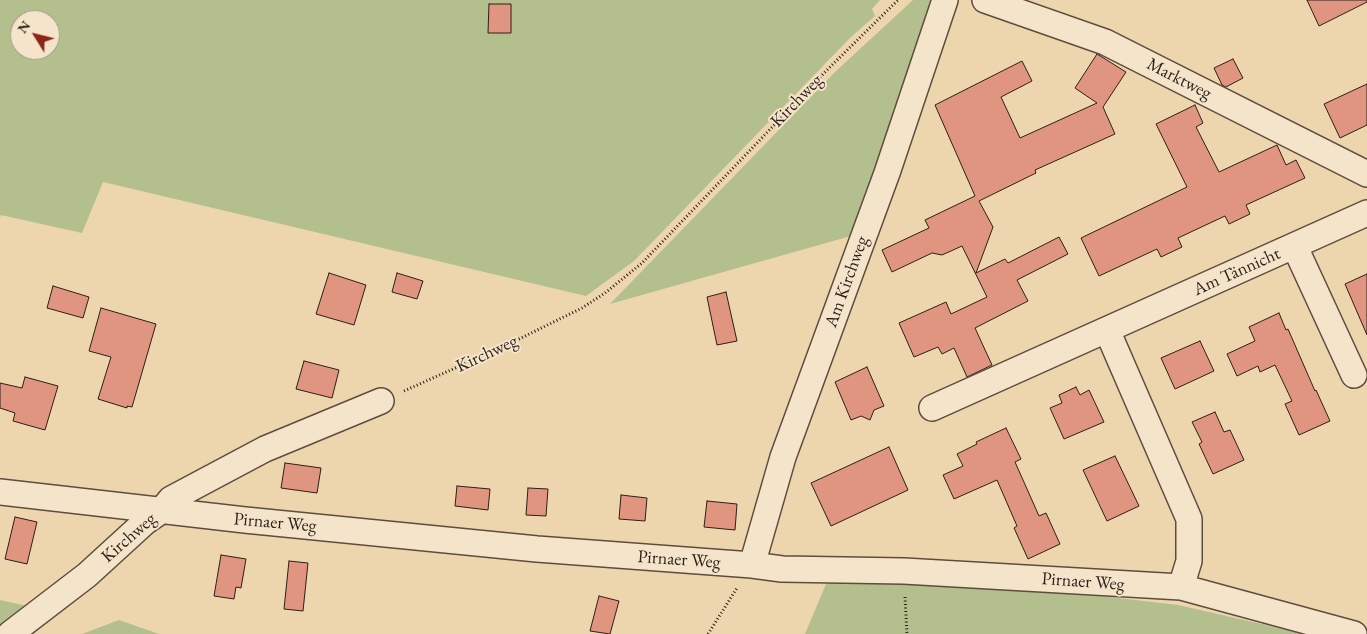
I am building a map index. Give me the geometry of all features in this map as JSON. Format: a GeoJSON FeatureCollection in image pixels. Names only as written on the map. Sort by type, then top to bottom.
{"type":"FeatureCollection","features":[{"type":"Feature","properties":{"kind":"street","name":"Am Kirchweg"},"geometry":{"type":"LineString","coordinates":[[752,566],[783,457],[887,173],[945,0]]}},
{"type":"Feature","properties":{"kind":"street","name":"Marktweg"},"geometry":{"type":"LineString","coordinates":[[985,0],[1105,42],[1367,174]]}},
{"type":"Feature","properties":{"kind":"street","name":"Am Tännicht"},"geometry":{"type":"LineString","coordinates":[[932,408],[1295,247],[1367,213]]}},
{"type":"Feature","properties":{"kind":"street"},"geometry":{"type":"LineString","coordinates":[[1295,247],[1354,375]]}},
{"type":"Feature","properties":{"kind":"street"},"geometry":{"type":"LineString","coordinates":[[1107,330],[1190,518],[1189,561],[1181,587]]}},
{"type":"Feature","properties":{"kind":"street","name":"Kirchweg"},"geometry":{"type":"LineString","coordinates":[[14,631],[87,576],[144,522],[161,511],[171,499],[265,449],[381,401]]}},
{"type":"Feature","properties":{"kind":"street","name":"Pirnaer Weg"},"geometry":{"type":"LineString","coordinates":[[0,492],[161,511],[537,549],[782,570],[904,571],[1181,587],[1354,634]]}},
{"type":"Feature","properties":{"kind":"path","name":"Kirchweg"},"geometry":{"type":"LineString","coordinates":[[381,401],[511,344],[582,308],[605,293],[642,263],[826,70],[898,0]]}},
{"type":"Feature","properties":{"kind":"path"},"geometry":{"type":"LineString","coordinates":[[708,634],[752,566]]}},
{"type":"Feature","properties":{"kind":"path"},"geometry":{"type":"LineString","coordinates":[[904,571],[907,634]]}},
{"type":"Feature","properties":{"kind":"green space"},"geometry":{"type":"Polygon","coordinates":[[[0,0],[880,0],[872,9],[875,16],[850,38],[634,261],[586,296],[103,182],[82,233],[1,215],[0,217],[0,0]]]}},
{"type":"Feature","properties":{"kind":"green space"},"geometry":{"type":"Polygon","coordinates":[[[913,0],[938,0],[858,234],[610,304],[835,72],[913,0]]]}},
{"type":"Feature","properties":{"kind":"green space"},"geometry":{"type":"Polygon","coordinates":[[[829,577],[981,582],[1178,605],[1306,634],[805,634],[829,577]]]}},
{"type":"Feature","properties":{"kind":"green space"},"geometry":{"type":"Polygon","coordinates":[[[0,600],[36,608],[0,634],[0,600]]]}},
{"type":"Feature","properties":{"kind":"green space"},"geometry":{"type":"Polygon","coordinates":[[[119,620],[159,634],[82,634],[119,620]]]}},
{"type":"Feature","properties":{"kind":"building"},"geometry":{"type":"Polygon","coordinates":[[[1307,0],[1367,0],[1367,2],[1319,26],[1307,0]]]}},
{"type":"Feature","properties":{"kind":"building"},"geometry":{"type":"Polygon","coordinates":[[[489,4],[511,4],[511,33],[488,33],[489,4]]]}},
{"type":"Feature","properties":{"kind":"building"},"geometry":{"type":"Polygon","coordinates":[[[1097,54],[1126,72],[1103,107],[1115,134],[1035,170],[1036,173],[979,201],[993,227],[976,273],[1005,259],[1008,263],[1059,237],[1068,254],[1017,280],[1028,301],[975,328],[992,365],[967,377],[954,348],[942,354],[938,347],[914,357],[899,323],[946,302],[951,314],[987,297],[962,246],[942,255],[932,253],[892,272],[882,250],[929,228],[925,220],[975,196],[935,105],[1022,61],[1032,81],[1001,97],[1020,138],[1097,103],[1075,88],[1097,54]]]}},
{"type":"Feature","properties":{"kind":"building"},"geometry":{"type":"Polygon","coordinates":[[[1233,59],[1243,78],[1226,87],[1222,85],[1214,68],[1233,59]]]}},
{"type":"Feature","properties":{"kind":"building"},"geometry":{"type":"Polygon","coordinates":[[[1367,84],[1367,125],[1340,138],[1324,104],[1367,84]]]}},
{"type":"Feature","properties":{"kind":"building"},"geometry":{"type":"Polygon","coordinates":[[[1195,105],[1203,123],[1196,127],[1219,172],[1277,145],[1286,165],[1296,160],[1305,178],[1246,205],[1250,214],[1229,224],[1225,216],[1178,238],[1182,247],[1161,257],[1157,249],[1099,276],[1081,238],[1187,187],[1156,124],[1195,105]]]}},
{"type":"Feature","properties":{"kind":"building"},"geometry":{"type":"Polygon","coordinates":[[[329,273],[366,285],[354,325],[316,314],[329,273]]]}},
{"type":"Feature","properties":{"kind":"building"},"geometry":{"type":"Polygon","coordinates":[[[397,273],[423,281],[417,299],[392,292],[397,273]]]}},
{"type":"Feature","properties":{"kind":"building"},"geometry":{"type":"Polygon","coordinates":[[[1367,274],[1367,335],[1345,284],[1367,274]]]}},
{"type":"Feature","properties":{"kind":"building"},"geometry":{"type":"Polygon","coordinates":[[[53,286],[89,297],[83,318],[47,308],[53,286]]]}},
{"type":"Feature","properties":{"kind":"building"},"geometry":{"type":"Polygon","coordinates":[[[726,292],[737,341],[717,345],[707,297],[726,292]]]}},
{"type":"Feature","properties":{"kind":"building"},"geometry":{"type":"Polygon","coordinates":[[[101,308],[156,324],[132,407],[127,406],[127,408],[98,399],[111,357],[89,351],[101,308]]]}},
{"type":"Feature","properties":{"kind":"building"},"geometry":{"type":"Polygon","coordinates":[[[1279,313],[1330,421],[1299,435],[1285,404],[1292,401],[1275,365],[1260,372],[1258,366],[1237,376],[1227,354],[1255,341],[1249,327],[1279,313]]]}},
{"type":"Feature","properties":{"kind":"building"},"geometry":{"type":"Polygon","coordinates":[[[1200,341],[1214,371],[1175,389],[1161,358],[1200,341]]]}},
{"type":"Feature","properties":{"kind":"building"},"geometry":{"type":"Polygon","coordinates":[[[304,361],[339,370],[332,398],[296,389],[304,361]]]}},
{"type":"Feature","properties":{"kind":"building"},"geometry":{"type":"Polygon","coordinates":[[[867,367],[884,406],[874,410],[870,420],[861,416],[851,420],[835,382],[867,367]]]}},
{"type":"Feature","properties":{"kind":"building"},"geometry":{"type":"Polygon","coordinates":[[[25,377],[58,386],[45,430],[13,421],[15,413],[0,408],[0,383],[22,388],[25,377]]]}},
{"type":"Feature","properties":{"kind":"building"},"geometry":{"type":"Polygon","coordinates":[[[1076,387],[1080,395],[1089,390],[1104,422],[1064,439],[1050,408],[1062,403],[1059,395],[1076,387]]]}},
{"type":"Feature","properties":{"kind":"building"},"geometry":{"type":"Polygon","coordinates":[[[1215,412],[1224,432],[1230,430],[1244,460],[1213,474],[1199,444],[1202,442],[1192,422],[1215,412]]]}},
{"type":"Feature","properties":{"kind":"building"},"geometry":{"type":"Polygon","coordinates":[[[1006,428],[1021,459],[1015,462],[1039,516],[1046,513],[1060,544],[1028,559],[1014,528],[1017,526],[997,480],[954,499],[943,475],[963,466],[957,454],[977,444],[976,442],[1006,428]]]}},
{"type":"Feature","properties":{"kind":"building"},"geometry":{"type":"Polygon","coordinates":[[[889,447],[908,490],[831,526],[811,483],[889,447]]]}},
{"type":"Feature","properties":{"kind":"building"},"geometry":{"type":"Polygon","coordinates":[[[1115,456],[1139,506],[1107,521],[1083,470],[1115,456]]]}},
{"type":"Feature","properties":{"kind":"building"},"geometry":{"type":"Polygon","coordinates":[[[285,463],[321,468],[317,493],[281,488],[285,463]]]}},
{"type":"Feature","properties":{"kind":"building"},"geometry":{"type":"Polygon","coordinates":[[[457,486],[490,489],[488,510],[455,506],[457,486]]]}},
{"type":"Feature","properties":{"kind":"building"},"geometry":{"type":"Polygon","coordinates":[[[528,488],[548,489],[546,516],[526,515],[528,488]]]}},
{"type":"Feature","properties":{"kind":"building"},"geometry":{"type":"Polygon","coordinates":[[[621,495],[647,498],[645,521],[619,519],[621,495]]]}},
{"type":"Feature","properties":{"kind":"building"},"geometry":{"type":"Polygon","coordinates":[[[707,501],[737,504],[735,530],[704,527],[707,501]]]}},
{"type":"Feature","properties":{"kind":"building"},"geometry":{"type":"Polygon","coordinates":[[[15,517],[37,522],[27,564],[5,559],[15,517]]]}},
{"type":"Feature","properties":{"kind":"building"},"geometry":{"type":"Polygon","coordinates":[[[221,555],[246,559],[241,588],[236,587],[234,599],[214,596],[221,555]]]}},
{"type":"Feature","properties":{"kind":"building"},"geometry":{"type":"Polygon","coordinates":[[[289,561],[308,563],[303,611],[284,609],[289,561]]]}},
{"type":"Feature","properties":{"kind":"building"},"geometry":{"type":"Polygon","coordinates":[[[599,596],[619,601],[610,634],[590,631],[599,596]]]}}]}
